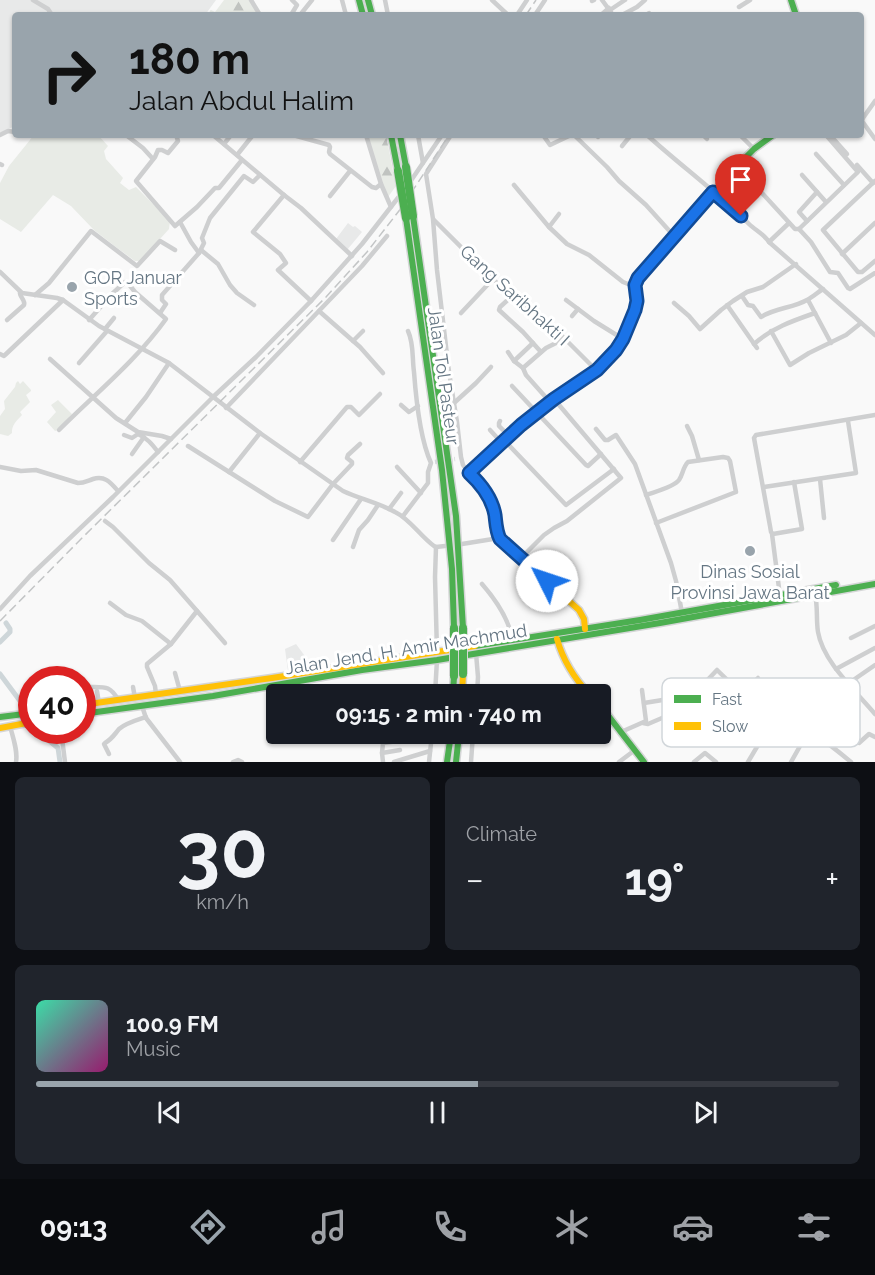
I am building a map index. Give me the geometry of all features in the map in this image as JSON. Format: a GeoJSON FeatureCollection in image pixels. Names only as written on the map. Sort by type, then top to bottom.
{"type":"FeatureCollection","features":[{"type":"Feature","properties":{"kind":"main road","name":"Jalan Tol Pasteur"},"geometry":{"type":"LineString","coordinates":[[392,138],[409,217]]}},
{"type":"Feature","properties":{"kind":"main road","name":"Jalan Tol Pasteur"},"geometry":{"type":"LineString","coordinates":[[401,138],[406,167],[409,217],[435,395],[456,516],[463,628],[462,684]]}},
{"type":"Feature","properties":{"kind":"main road"},"geometry":{"type":"LineString","coordinates":[[585,628],[584,619],[579,610],[500,539],[490,501],[481,485],[469,473],[552,400],[597,370],[616,350],[623,339],[636,306],[635,285],[638,278],[731,172],[768,138]]}},
{"type":"Feature","properties":{"kind":"main road","name":"Jalan Tol Pasteur"},"geometry":{"type":"LineString","coordinates":[[435,395],[447,519],[454,628],[454,684]]}},
{"type":"Feature","properties":{"kind":"main road","name":"Jalan Jend. H. Amir Machmud"},"geometry":{"type":"LineString","coordinates":[[96,712],[437,656],[476,653],[660,623],[875,579]]}},
{"type":"Feature","properties":{"kind":"main road","name":"Jalan Jend. H. Amir Machmud"},"geometry":{"type":"LineString","coordinates":[[437,656],[512,637],[875,584]]}},
{"type":"Feature","properties":{"kind":"main road"},"geometry":{"type":"LineString","coordinates":[[557,639],[564,660],[580,684]]}},
{"type":"Feature","properties":{"kind":"main road","name":"Jalan Jend. H. Amir Machmud"},"geometry":{"type":"LineString","coordinates":[[96,703],[180,692],[212,692]]}},
{"type":"Feature","properties":{"kind":"main road"},"geometry":{"type":"LineString","coordinates":[[611,719],[644,762]]}},
{"type":"Feature","properties":{"kind":"main road"},"geometry":{"type":"LineString","coordinates":[[3,724],[18,720]]}},
{"type":"Feature","properties":{"kind":"main road"},"geometry":{"type":"LineString","coordinates":[[3,724],[18,720]]}},
{"type":"Feature","properties":{"kind":"main road"},"geometry":{"type":"LineString","coordinates":[[447,762],[450,744]]}},
{"type":"Feature","properties":{"kind":"main road"},"geometry":{"type":"LineString","coordinates":[[456,762],[458,744]]}},
{"type":"Feature","properties":{"kind":"street"},"geometry":{"type":"LineString","coordinates":[[33,0],[50,12]]}},
{"type":"Feature","properties":{"kind":"street"},"geometry":{"type":"LineString","coordinates":[[292,0],[297,6],[293,12]]}},
{"type":"Feature","properties":{"kind":"street"},"geometry":{"type":"LineString","coordinates":[[305,12],[312,0]]}},
{"type":"Feature","properties":{"kind":"street"},"geometry":{"type":"LineString","coordinates":[[492,0],[505,12]]}},
{"type":"Feature","properties":{"kind":"street"},"geometry":{"type":"LineString","coordinates":[[604,1],[611,11],[625,0]]}},
{"type":"Feature","properties":{"kind":"street"},"geometry":{"type":"LineString","coordinates":[[626,12],[644,0]]}},
{"type":"Feature","properties":{"kind":"street"},"geometry":{"type":"LineString","coordinates":[[739,7],[750,0]]}},
{"type":"Feature","properties":{"kind":"street"},"geometry":{"type":"LineString","coordinates":[[864,117],[875,101]]}},
{"type":"Feature","properties":{"kind":"street"},"geometry":{"type":"LineString","coordinates":[[864,125],[875,139]]}},
{"type":"Feature","properties":{"kind":"street"},"geometry":{"type":"LineString","coordinates":[[130,138],[153,159]]}},
{"type":"Feature","properties":{"kind":"street"},"geometry":{"type":"LineString","coordinates":[[177,138],[178,141],[168,153],[159,150],[136,183],[176,226],[214,188],[219,188],[243,160]]}},
{"type":"Feature","properties":{"kind":"street"},"geometry":{"type":"LineString","coordinates":[[217,138],[301,208],[352,256]]}},
{"type":"Feature","properties":{"kind":"street"},"geometry":{"type":"LineString","coordinates":[[224,144],[229,138]]}},
{"type":"Feature","properties":{"kind":"street"},"geometry":{"type":"LineString","coordinates":[[237,155],[251,138]]}},
{"type":"Feature","properties":{"kind":"street"},"geometry":{"type":"LineString","coordinates":[[304,138],[329,145],[330,154],[372,187],[376,188],[381,184]]}},
{"type":"Feature","properties":{"kind":"street"},"geometry":{"type":"LineString","coordinates":[[367,138],[381,184],[391,207]]}},
{"type":"Feature","properties":{"kind":"street"},"geometry":{"type":"LineString","coordinates":[[419,138],[423,164]]}},
{"type":"Feature","properties":{"kind":"street"},"geometry":{"type":"LineString","coordinates":[[0,609],[30,576],[311,301],[352,256],[391,207],[440,138]]}},
{"type":"Feature","properties":{"kind":"street"},"geometry":{"type":"LineString","coordinates":[[449,138],[426,174],[454,403],[458,458],[469,473]]}},
{"type":"Feature","properties":{"kind":"street"},"geometry":{"type":"LineString","coordinates":[[545,138],[550,145],[565,138]]}},
{"type":"Feature","properties":{"kind":"street"},"geometry":{"type":"LineString","coordinates":[[577,138],[675,236]]}},
{"type":"Feature","properties":{"kind":"street"},"geometry":{"type":"LineString","coordinates":[[622,146],[629,138]]}},
{"type":"Feature","properties":{"kind":"street"},"geometry":{"type":"LineString","coordinates":[[650,138],[764,235],[769,242],[875,335]]}},
{"type":"Feature","properties":{"kind":"street"},"geometry":{"type":"LineString","coordinates":[[743,138],[754,149]]}},
{"type":"Feature","properties":{"kind":"street"},"geometry":{"type":"LineString","coordinates":[[799,229],[858,171],[830,138]]}},
{"type":"Feature","properties":{"kind":"street"},"geometry":{"type":"LineString","coordinates":[[831,138],[874,182],[824,228],[824,232],[858,272],[862,272],[875,261]]}},
{"type":"Feature","properties":{"kind":"street"},"geometry":{"type":"LineString","coordinates":[[816,154],[844,185]]}},
{"type":"Feature","properties":{"kind":"street"},"geometry":{"type":"LineString","coordinates":[[330,196],[350,171]]}},
{"type":"Feature","properties":{"kind":"street"},"geometry":{"type":"LineString","coordinates":[[160,313],[165,305],[161,298],[162,295],[200,251],[204,243],[202,238],[210,218],[244,176],[253,182],[260,175]]}},
{"type":"Feature","properties":{"kind":"street"},"geometry":{"type":"LineString","coordinates":[[802,175],[826,202]]}},
{"type":"Feature","properties":{"kind":"street"},"geometry":{"type":"LineString","coordinates":[[514,185],[549,227],[567,244],[589,255],[623,282],[635,285]]}},
{"type":"Feature","properties":{"kind":"street"},"geometry":{"type":"LineString","coordinates":[[807,221],[799,212],[817,192]]}},
{"type":"Feature","properties":{"kind":"street"},"geometry":{"type":"LineString","coordinates":[[762,193],[789,223],[795,229],[799,229],[811,242],[830,272],[838,273],[848,288],[875,273]]}},
{"type":"Feature","properties":{"kind":"street"},"geometry":{"type":"LineString","coordinates":[[284,195],[253,232],[285,260],[286,262],[278,270],[311,301]]}},
{"type":"Feature","properties":{"kind":"street"},"geometry":{"type":"LineString","coordinates":[[549,227],[559,214]]}},
{"type":"Feature","properties":{"kind":"street","name":"Gang Saribhakti I"},"geometry":{"type":"LineString","coordinates":[[433,219],[493,279],[562,336],[597,370]]}},
{"type":"Feature","properties":{"kind":"street"},"geometry":{"type":"LineString","coordinates":[[180,222],[191,242],[218,264],[237,293],[254,304]]}},
{"type":"Feature","properties":{"kind":"street"},"geometry":{"type":"LineString","coordinates":[[769,242],[789,223]]}},
{"type":"Feature","properties":{"kind":"street"},"geometry":{"type":"LineString","coordinates":[[842,254],[875,223]]}},
{"type":"Feature","properties":{"kind":"street"},"geometry":{"type":"LineString","coordinates":[[35,295],[49,284],[91,231],[137,266],[160,241],[175,250]]}},
{"type":"Feature","properties":{"kind":"street"},"geometry":{"type":"LineString","coordinates":[[226,408],[362,266],[387,236]]}},
{"type":"Feature","properties":{"kind":"street"},"geometry":{"type":"LineString","coordinates":[[674,303],[700,329],[727,305],[747,292],[763,287],[796,264]]}},
{"type":"Feature","properties":{"kind":"street"},"geometry":{"type":"LineString","coordinates":[[0,272],[20,292],[63,300],[106,330],[169,363],[226,408],[333,484],[361,499],[403,516],[420,535],[436,547],[445,546]]}},
{"type":"Feature","properties":{"kind":"street"},"geometry":{"type":"LineString","coordinates":[[461,314],[493,279]]}},
{"type":"Feature","properties":{"kind":"street"},"geometry":{"type":"LineString","coordinates":[[59,430],[125,367],[166,320],[125,282],[111,294],[90,320]]}},
{"type":"Feature","properties":{"kind":"street"},"geometry":{"type":"LineString","coordinates":[[742,296],[761,317],[766,313],[808,300],[823,289]]}},
{"type":"Feature","properties":{"kind":"street"},"geometry":{"type":"LineString","coordinates":[[7,320],[24,305],[20,292]]}},
{"type":"Feature","properties":{"kind":"street"},"geometry":{"type":"LineString","coordinates":[[512,296],[499,310],[541,352]]}},
{"type":"Feature","properties":{"kind":"street"},"geometry":{"type":"LineString","coordinates":[[0,354],[4,356],[63,300]]}},
{"type":"Feature","properties":{"kind":"street"},"geometry":{"type":"LineString","coordinates":[[566,300],[623,339]]}},
{"type":"Feature","properties":{"kind":"street"},"geometry":{"type":"LineString","coordinates":[[808,300],[831,343]]}},
{"type":"Feature","properties":{"kind":"street"},"geometry":{"type":"LineString","coordinates":[[727,305],[756,346],[771,331],[815,313]]}},
{"type":"Feature","properties":{"kind":"street"},"geometry":{"type":"LineString","coordinates":[[572,316],[578,309]]}},
{"type":"Feature","properties":{"kind":"street"},"geometry":{"type":"LineString","coordinates":[[319,311],[353,341],[383,373]]}},
{"type":"Feature","properties":{"kind":"street"},"geometry":{"type":"LineString","coordinates":[[79,363],[114,318]]}},
{"type":"Feature","properties":{"kind":"street"},"geometry":{"type":"LineString","coordinates":[[771,331],[790,365],[846,335],[861,324]]}},
{"type":"Feature","properties":{"kind":"street"},"geometry":{"type":"LineString","coordinates":[[353,341],[363,331]]}},
{"type":"Feature","properties":{"kind":"street"},"geometry":{"type":"LineString","coordinates":[[403,516],[428,483],[428,472],[433,463],[425,449],[413,370],[412,346],[408,331]]}},
{"type":"Feature","properties":{"kind":"street"},"geometry":{"type":"LineString","coordinates":[[523,368],[562,336]]}},
{"type":"Feature","properties":{"kind":"street"},"geometry":{"type":"LineString","coordinates":[[514,361],[533,343]]}},
{"type":"Feature","properties":{"kind":"street"},"geometry":{"type":"LineString","coordinates":[[508,352],[523,368],[526,375],[552,400],[620,476],[620,480],[567,521],[544,535],[521,558]]}},
{"type":"Feature","properties":{"kind":"street"},"geometry":{"type":"LineString","coordinates":[[50,359],[116,418],[138,432],[171,439]]}},
{"type":"Feature","properties":{"kind":"street"},"geometry":{"type":"LineString","coordinates":[[125,423],[169,363]]}},
{"type":"Feature","properties":{"kind":"street"},"geometry":{"type":"LineString","coordinates":[[454,403],[491,367]]}},
{"type":"Feature","properties":{"kind":"street"},"geometry":{"type":"LineString","coordinates":[[512,386],[586,465],[588,466],[601,454]]}},
{"type":"Feature","properties":{"kind":"street"},"geometry":{"type":"LineString","coordinates":[[300,462],[347,407],[351,407],[360,415],[380,394]]}},
{"type":"Feature","properties":{"kind":"street"},"geometry":{"type":"LineString","coordinates":[[401,405],[409,412],[418,406]]}},
{"type":"Feature","properties":{"kind":"street"},"geometry":{"type":"LineString","coordinates":[[781,598],[754,438],[756,435],[875,415]]}},
{"type":"Feature","properties":{"kind":"street"},"geometry":{"type":"LineString","coordinates":[[764,487],[856,472],[848,421]]}},
{"type":"Feature","properties":{"kind":"street"},"geometry":{"type":"LineString","coordinates":[[500,422],[499,426],[505,440]]}},
{"type":"Feature","properties":{"kind":"street"},"geometry":{"type":"LineString","coordinates":[[687,426],[699,460]]}},
{"type":"Feature","properties":{"kind":"street"},"geometry":{"type":"LineString","coordinates":[[596,429],[605,440],[616,435],[635,464],[671,563],[682,613]]}},
{"type":"Feature","properties":{"kind":"street"},"geometry":{"type":"LineString","coordinates":[[490,430],[505,440],[566,505],[614,469]]}},
{"type":"Feature","properties":{"kind":"street"},"geometry":{"type":"LineString","coordinates":[[229,472],[260,433]]}},
{"type":"Feature","properties":{"kind":"street"},"geometry":{"type":"LineString","coordinates":[[124,435],[132,438],[138,434],[144,437],[158,452]]}},
{"type":"Feature","properties":{"kind":"street"},"geometry":{"type":"LineString","coordinates":[[132,454],[144,437]]}},
{"type":"Feature","properties":{"kind":"street"},"geometry":{"type":"LineString","coordinates":[[188,446],[274,501],[308,517],[352,463],[347,456],[360,444]]}},
{"type":"Feature","properties":{"kind":"street"},"geometry":{"type":"LineString","coordinates":[[646,495],[675,484],[688,462],[728,458],[736,492],[656,523]]}},
{"type":"Feature","properties":{"kind":"street"},"geometry":{"type":"LineString","coordinates":[[0,467],[8,470],[36,470],[78,483],[101,478],[108,480],[118,491]]}},
{"type":"Feature","properties":{"kind":"street"},"geometry":{"type":"LineString","coordinates":[[397,467],[421,493]]}},
{"type":"Feature","properties":{"kind":"street"},"geometry":{"type":"LineString","coordinates":[[820,478],[824,518]]}},
{"type":"Feature","properties":{"kind":"street"},"geometry":{"type":"LineString","coordinates":[[772,534],[802,529],[794,482]]}},
{"type":"Feature","properties":{"kind":"street"},"geometry":{"type":"LineString","coordinates":[[389,509],[401,493]]}},
{"type":"Feature","properties":{"kind":"street"},"geometry":{"type":"LineString","coordinates":[[333,540],[361,499]]}},
{"type":"Feature","properties":{"kind":"street"},"geometry":{"type":"LineString","coordinates":[[353,547],[359,530],[378,505]]}},
{"type":"Feature","properties":{"kind":"street"},"geometry":{"type":"LineString","coordinates":[[105,521],[170,580],[225,643]]}},
{"type":"Feature","properties":{"kind":"street"},"geometry":{"type":"LineString","coordinates":[[462,544],[500,539]]}},
{"type":"Feature","properties":{"kind":"street"},"geometry":{"type":"LineString","coordinates":[[436,547],[436,684]]}},
{"type":"Feature","properties":{"kind":"street"},"geometry":{"type":"LineString","coordinates":[[482,584],[496,600],[512,637]]}},
{"type":"Feature","properties":{"kind":"street"},"geometry":{"type":"LineString","coordinates":[[815,594],[818,634],[826,655],[844,678]]}},
{"type":"Feature","properties":{"kind":"street"},"geometry":{"type":"LineString","coordinates":[[110,603],[126,615],[142,621],[171,644]]}},
{"type":"Feature","properties":{"kind":"street"},"geometry":{"type":"LineString","coordinates":[[156,695],[147,665],[171,644],[197,611]]}},
{"type":"Feature","properties":{"kind":"street"},"geometry":{"type":"LineString","coordinates":[[851,638],[875,626]]}},
{"type":"Feature","properties":{"kind":"street"},"geometry":{"type":"LineString","coordinates":[[836,669],[875,648]]}},
{"type":"Feature","properties":{"kind":"street"},"geometry":{"type":"LineString","coordinates":[[476,653],[478,684]]}},
{"type":"Feature","properties":{"kind":"street"},"geometry":{"type":"LineString","coordinates":[[853,678],[874,667]]}},
{"type":"Feature","properties":{"kind":"street"},"geometry":{"type":"LineString","coordinates":[[709,678],[717,670],[725,678]]}},
{"type":"Feature","properties":{"kind":"street"},"geometry":{"type":"LineString","coordinates":[[175,673],[180,692]]}},
{"type":"Feature","properties":{"kind":"street"},"geometry":{"type":"LineString","coordinates":[[96,687],[107,687],[119,700]]}},
{"type":"Feature","properties":{"kind":"street"},"geometry":{"type":"LineString","coordinates":[[134,687],[135,698]]}},
{"type":"Feature","properties":{"kind":"street"},"geometry":{"type":"LineString","coordinates":[[621,732],[647,720],[642,690]]}},
{"type":"Feature","properties":{"kind":"street"},"geometry":{"type":"LineString","coordinates":[[97,692],[99,703]]}},
{"type":"Feature","properties":{"kind":"street"},"geometry":{"type":"LineString","coordinates":[[860,696],[875,714]]}},
{"type":"Feature","properties":{"kind":"street"},"geometry":{"type":"LineString","coordinates":[[644,703],[662,701]]}},
{"type":"Feature","properties":{"kind":"street"},"geometry":{"type":"LineString","coordinates":[[142,706],[146,717],[180,762]]}},
{"type":"Feature","properties":{"kind":"street"},"geometry":{"type":"LineString","coordinates":[[109,754],[105,743],[120,729],[133,721],[146,717]]}},
{"type":"Feature","properties":{"kind":"street"},"geometry":{"type":"LineString","coordinates":[[643,723],[648,724],[662,718]]}},
{"type":"Feature","properties":{"kind":"street"},"geometry":{"type":"LineString","coordinates":[[3,724],[16,748],[16,762]]}},
{"type":"Feature","properties":{"kind":"street"},"geometry":{"type":"LineString","coordinates":[[860,742],[869,734],[875,737]]}},
{"type":"Feature","properties":{"kind":"street"},"geometry":{"type":"LineString","coordinates":[[63,744],[65,762]]}},
{"type":"Feature","properties":{"kind":"street"},"geometry":{"type":"LineString","coordinates":[[383,744],[383,762]]}},
{"type":"Feature","properties":{"kind":"street"},"geometry":{"type":"LineString","coordinates":[[429,762],[431,744]]}},
{"type":"Feature","properties":{"kind":"street"},"geometry":{"type":"LineString","coordinates":[[471,762],[472,744]]}},
{"type":"Feature","properties":{"kind":"street"},"geometry":{"type":"LineString","coordinates":[[748,762],[757,747]]}},
{"type":"Feature","properties":{"kind":"street"},"geometry":{"type":"LineString","coordinates":[[790,762],[799,747]]}},
{"type":"Feature","properties":{"kind":"street"},"geometry":{"type":"LineString","coordinates":[[832,747],[851,762]]}},
{"type":"Feature","properties":{"kind":"street"},"geometry":{"type":"LineString","coordinates":[[382,753],[400,750]]}},
{"type":"Feature","properties":{"kind":"street"},"geometry":{"type":"LineString","coordinates":[[619,762],[635,750]]}},
{"type":"Feature","properties":{"kind":"street"},"geometry":{"type":"LineString","coordinates":[[394,762],[430,751]]}},
{"type":"Feature","properties":{"kind":"street"},"geometry":{"type":"LineString","coordinates":[[694,762],[705,753],[716,762]]}},
{"type":"Feature","properties":{"kind":"street"},"geometry":{"type":"LineString","coordinates":[[233,762],[238,760],[242,762]]}},
{"type":"Feature","properties":{"kind":"shaded area"},"geometry":{"type":"Polygon","coordinates":[[[0,0],[216,0],[207,12],[12,12],[12,127],[0,133],[0,0]]]}},
{"type":"Feature","properties":{"kind":"shaded area"},"geometry":{"type":"Polygon","coordinates":[[[348,223],[362,232],[347,250],[336,239],[348,223]]]}},
{"type":"Feature","properties":{"kind":"shaded area"},"geometry":{"type":"Polygon","coordinates":[[[296,644],[313,667],[312,670],[288,671],[285,649],[296,644]]]}},
{"type":"Feature","properties":{"kind":"green space"},"geometry":{"type":"Polygon","coordinates":[[[224,0],[249,0],[257,12],[215,12],[224,0]]]}},
{"type":"Feature","properties":{"kind":"green space"},"geometry":{"type":"Polygon","coordinates":[[[32,138],[101,138],[108,146],[104,151],[106,159],[123,178],[120,183],[129,190],[136,187],[170,221],[169,229],[140,261],[135,261],[94,230],[71,206],[53,195],[21,232],[0,219],[0,183],[9,166],[32,138]]]}},
{"type":"Feature","properties":{"kind":"green space"},"geometry":{"type":"Polygon","coordinates":[[[369,138],[387,138],[396,186],[388,197],[380,179],[369,138]]]}},
{"type":"Feature","properties":{"kind":"green space"},"geometry":{"type":"Polygon","coordinates":[[[18,381],[20,384],[23,381],[31,390],[26,395],[30,402],[20,412],[22,415],[13,426],[12,433],[8,436],[0,434],[0,416],[5,409],[4,401],[18,381]]]}},
{"type":"Feature","properties":{"kind":"green space"},"geometry":{"type":"Polygon","coordinates":[[[58,400],[72,414],[60,429],[55,431],[47,422],[56,412],[51,405],[58,400]]]}},
{"type":"Feature","properties":{"kind":"waterway"},"geometry":{"type":"LineString","coordinates":[[0,642],[10,632],[6,623]]}},
{"type":"Feature","properties":{"kind":"waterway"},"geometry":{"type":"LineString","coordinates":[[0,674],[18,698]]}},
{"type":"Feature","properties":{"kind":"waterway"},"geometry":{"type":"LineString","coordinates":[[53,744],[58,748],[60,762]]}},
{"type":"Feature","properties":{"kind":"tunnel"},"geometry":{"type":"LineString","coordinates":[[435,462],[455,459]]}},
{"type":"Feature","properties":{"kind":"railway"},"geometry":{"type":"LineString","coordinates":[[528,12],[536,0]]}},
{"type":"Feature","properties":{"kind":"railway"},"geometry":{"type":"LineString","coordinates":[[0,621],[326,297],[367,252],[402,207],[447,138]]}},
{"type":"Feature","properties":{"kind":"traffic: fast"},"geometry":{"type":"LineString","coordinates":[[359,0],[362,12]]}},
{"type":"Feature","properties":{"kind":"traffic: fast"},"geometry":{"type":"LineString","coordinates":[[368,0],[371,12]]}},
{"type":"Feature","properties":{"kind":"traffic: fast"},"geometry":{"type":"LineString","coordinates":[[791,0],[795,12]]}},
{"type":"Feature","properties":{"kind":"traffic: fast"},"geometry":{"type":"LineString","coordinates":[[392,138],[398,171]]}},
{"type":"Feature","properties":{"kind":"traffic: fast"},"geometry":{"type":"LineString","coordinates":[[401,138],[406,167]]}},
{"type":"Feature","properties":{"kind":"traffic: fast"},"geometry":{"type":"LineString","coordinates":[[546,406],[588,377],[611,356],[628,328],[635,310],[638,278],[731,172],[769,138]]}},
{"type":"Feature","properties":{"kind":"traffic: fast"},"geometry":{"type":"LineString","coordinates":[[406,167],[413,216]]}},
{"type":"Feature","properties":{"kind":"traffic: fast"},"geometry":{"type":"LineString","coordinates":[[398,171],[406,218]]}},
{"type":"Feature","properties":{"kind":"traffic: fast"},"geometry":{"type":"LineString","coordinates":[[413,216],[456,516],[463,628]]}},
{"type":"Feature","properties":{"kind":"traffic: fast"},"geometry":{"type":"LineString","coordinates":[[406,218],[442,470],[452,569],[454,628]]}},
{"type":"Feature","properties":{"kind":"traffic: fast"},"geometry":{"type":"LineString","coordinates":[[96,712],[437,660],[875,584]]}},
{"type":"Feature","properties":{"kind":"traffic: fast"},"geometry":{"type":"LineString","coordinates":[[475,646],[640,620],[836,585]]}},
{"type":"Feature","properties":{"kind":"traffic: fast"},"geometry":{"type":"LineString","coordinates":[[454,628],[454,676]]}},
{"type":"Feature","properties":{"kind":"traffic: fast"},"geometry":{"type":"LineString","coordinates":[[463,628],[463,674]]}},
{"type":"Feature","properties":{"kind":"traffic: fast"},"geometry":{"type":"LineString","coordinates":[[454,676],[454,684]]}},
{"type":"Feature","properties":{"kind":"traffic: fast"},"geometry":{"type":"LineString","coordinates":[[0,717],[18,715]]}},
{"type":"Feature","properties":{"kind":"traffic: fast"},"geometry":{"type":"LineString","coordinates":[[611,719],[644,762]]}},
{"type":"Feature","properties":{"kind":"traffic: fast"},"geometry":{"type":"LineString","coordinates":[[447,762],[450,744]]}},
{"type":"Feature","properties":{"kind":"traffic: fast"},"geometry":{"type":"LineString","coordinates":[[456,762],[458,744]]}},
{"type":"Feature","properties":{"kind":"traffic: slow"},"geometry":{"type":"LineString","coordinates":[[546,406],[469,473],[482,487],[491,503],[500,539],[579,610],[584,619],[585,629]]}},
{"type":"Feature","properties":{"kind":"traffic: slow"},"geometry":{"type":"LineString","coordinates":[[557,639],[562,654],[581,684]]}},
{"type":"Feature","properties":{"kind":"traffic: slow"},"geometry":{"type":"LineString","coordinates":[[96,703],[475,646]]}},
{"type":"Feature","properties":{"kind":"traffic: slow"},"geometry":{"type":"LineString","coordinates":[[462,684],[463,674]]}},
{"type":"Feature","properties":{"kind":"traffic: slow"},"geometry":{"type":"LineString","coordinates":[[0,728],[18,725]]}},
{"type":"Feature","properties":{"kind":"place","name":"GOR Januar Sports"},"geometry":{"type":"Point","coordinates":[72,287]}},
{"type":"Feature","properties":{"kind":"place","name":"Dinas Sosial Provinsi Jawa Barat"},"geometry":{"type":"Point","coordinates":[750,551]}},
{"type":"Feature","properties":{"kind":"route"},"geometry":{"type":"LineString","coordinates":[[547,581],[500,539],[494,511],[487,494],[469,473],[521,425],[597,370],[616,350],[635,310],[636,281],[713,192],[741,216]]}}]}
